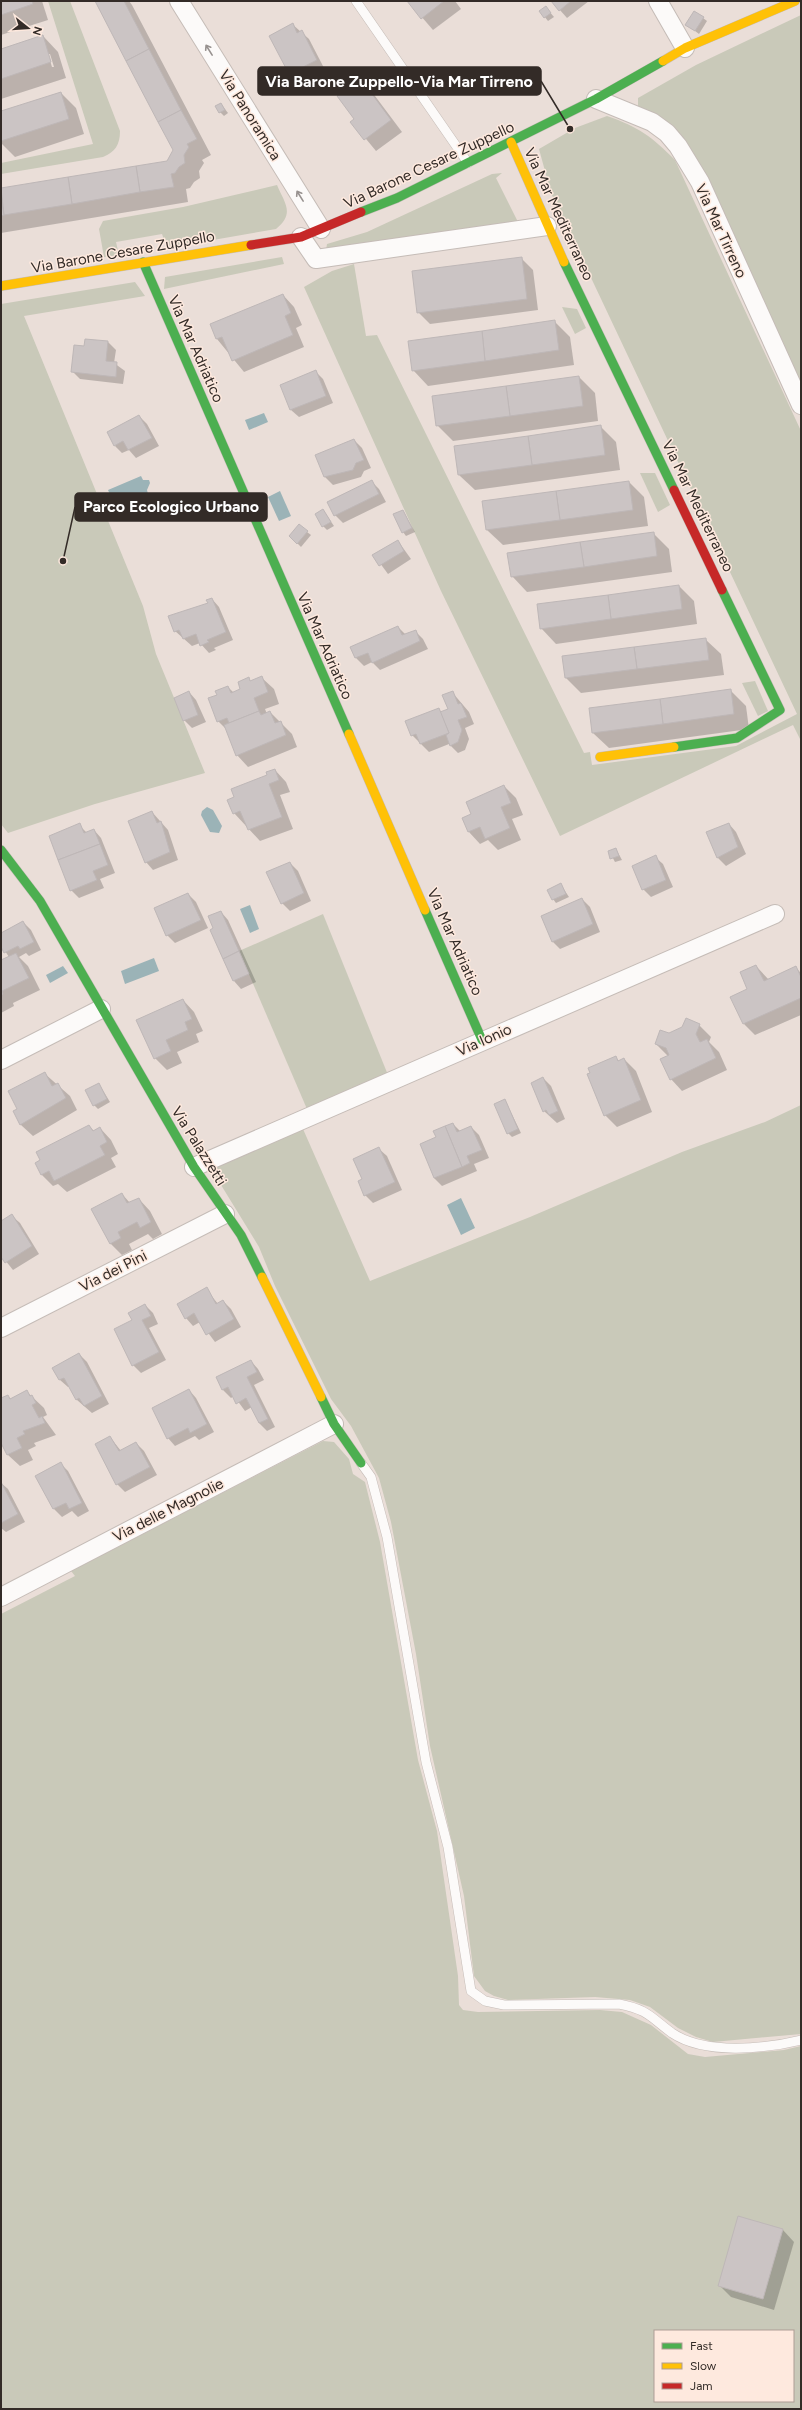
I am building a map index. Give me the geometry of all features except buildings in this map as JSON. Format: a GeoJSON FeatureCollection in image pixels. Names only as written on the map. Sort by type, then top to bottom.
{"type":"FeatureCollection","features":[{"type":"Feature","properties":{"kind":"street","name":"Via Panoramica"},"geometry":{"type":"LineString","coordinates":[[179,1],[321,229]]}},
{"type":"Feature","properties":{"kind":"street"},"geometry":{"type":"LineString","coordinates":[[658,1],[685,48]]}},
{"type":"Feature","properties":{"kind":"street","name":"Via Barone Cesare Zuppello"},"geometry":{"type":"LineString","coordinates":[[1,286],[301,236],[321,229],[397,198],[511,142],[596,99],[685,48],[795,1]]}},
{"type":"Feature","properties":{"kind":"street","name":"Via Mar Tirreno"},"geometry":{"type":"LineString","coordinates":[[596,99],[652,122],[667,133],[678,146],[700,182],[801,405]]}},
{"type":"Feature","properties":{"kind":"street","name":"Via Mar Mediterraneo"},"geometry":{"type":"LineString","coordinates":[[511,142],[547,226],[780,710],[737,738],[600,757]]}},
{"type":"Feature","properties":{"kind":"street"},"geometry":{"type":"LineString","coordinates":[[301,236],[316,260],[547,226]]}},
{"type":"Feature","properties":{"kind":"street","name":"Via Mar Adriatico"},"geometry":{"type":"LineString","coordinates":[[143,262],[482,1040]]}},
{"type":"Feature","properties":{"kind":"street","name":"Via Palazzetti"},"geometry":{"type":"LineString","coordinates":[[1,850],[40,902],[194,1167],[225,1214],[242,1235],[334,1424],[361,1463]]}},
{"type":"Feature","properties":{"kind":"street","name":"Via Ionio"},"geometry":{"type":"LineString","coordinates":[[194,1167],[482,1040],[775,914]]}},
{"type":"Feature","properties":{"kind":"street"},"geometry":{"type":"LineString","coordinates":[[1,1060],[101,1009]]}},
{"type":"Feature","properties":{"kind":"street","name":"Via dei Pini"},"geometry":{"type":"LineString","coordinates":[[1,1328],[225,1214]]}},
{"type":"Feature","properties":{"kind":"street","name":"Via delle Magnolie"},"geometry":{"type":"LineString","coordinates":[[1,1597],[334,1424]]}},
{"type":"Feature","properties":{"kind":"lane"},"geometry":{"type":"LineString","coordinates":[[356,1],[468,163]]}},
{"type":"Feature","properties":{"kind":"lane"},"geometry":{"type":"LineString","coordinates":[[361,1463],[371,1477],[387,1537],[426,1762],[448,1847],[470,1990],[485,2001],[504,2005],[619,2004],[633,2007],[651,2014],[672,2032],[693,2043],[713,2048],[783,2045],[801,2040]]}},
{"type":"Feature","properties":{"kind":"green space"},"geometry":{"type":"Polygon","coordinates":[[[48,1],[70,1],[120,131],[118,144],[111,153],[103,157],[1,174],[1,163],[93,144],[48,1]]]}},
{"type":"Feature","properties":{"kind":"green space"},"geometry":{"type":"Polygon","coordinates":[[[801,15],[801,392],[693,157],[638,108],[638,98],[696,65],[801,15]]]}},
{"type":"Feature","properties":{"kind":"green space"},"geometry":{"type":"Polygon","coordinates":[[[607,116],[637,129],[652,139],[675,160],[801,431],[801,741],[793,725],[560,836],[441,591],[304,287],[332,271],[354,264],[366,336],[377,335],[584,753],[590,752],[592,765],[736,746],[797,714],[551,193],[539,149],[575,128],[607,116]]]}},
{"type":"Feature","properties":{"kind":"green space"},"geometry":{"type":"Polygon","coordinates":[[[502,173],[496,178],[518,222],[326,250],[327,244],[367,232],[492,174],[502,173]]]}},
{"type":"Feature","properties":{"kind":"green space"},"geometry":{"type":"Polygon","coordinates":[[[277,185],[287,208],[287,213],[282,223],[276,229],[167,248],[162,234],[116,242],[119,255],[104,257],[99,229],[103,221],[183,207],[277,185]]]}},
{"type":"Feature","properties":{"kind":"green space"},"geometry":{"type":"Polygon","coordinates":[[[282,257],[284,264],[164,289],[165,277],[282,257]]]}},
{"type":"Feature","properties":{"kind":"green space"},"geometry":{"type":"Polygon","coordinates":[[[135,282],[145,296],[24,316],[143,606],[156,654],[205,773],[95,804],[8,833],[1,824],[1,304],[135,282]]]}},
{"type":"Feature","properties":{"kind":"green space"},"geometry":{"type":"Polygon","coordinates":[[[562,307],[577,309],[586,328],[575,334],[562,307]]]}},
{"type":"Feature","properties":{"kind":"green space"},"geometry":{"type":"Polygon","coordinates":[[[640,473],[655,473],[670,505],[658,512],[640,473]]]}},
{"type":"Feature","properties":{"kind":"green space"},"geometry":{"type":"Polygon","coordinates":[[[755,681],[768,711],[758,716],[742,683],[755,681]]]}},
{"type":"Feature","properties":{"kind":"green space"},"geometry":{"type":"Polygon","coordinates":[[[323,914],[388,1075],[307,1109],[239,951],[323,914]]]}},
{"type":"Feature","properties":{"kind":"green space"},"geometry":{"type":"Polygon","coordinates":[[[801,1105],[801,2034],[713,2042],[696,2037],[678,2028],[650,2007],[630,2000],[595,1997],[508,2000],[494,1996],[485,1991],[474,1976],[464,1896],[430,1746],[416,1654],[391,1522],[379,1478],[351,1426],[331,1399],[275,1286],[259,1247],[210,1167],[303,1129],[370,1281],[530,1217],[682,1152],[765,1122],[801,1105]]]}},
{"type":"Feature","properties":{"kind":"green space"},"geometry":{"type":"Polygon","coordinates":[[[323,1441],[334,1442],[349,1459],[353,1474],[365,1482],[380,1542],[418,1760],[437,1831],[458,1976],[459,2005],[463,2010],[478,2012],[600,2010],[622,2012],[651,2025],[688,2054],[705,2057],[784,2050],[801,2046],[801,2409],[1,2409],[1,1614],[75,1576],[71,1571],[323,1441]]]}},
{"type":"Feature","properties":{"kind":"water"},"geometry":{"type":"Polygon","coordinates":[[[264,413],[268,422],[249,430],[245,420],[264,413]]]}},
{"type":"Feature","properties":{"kind":"water"},"geometry":{"type":"Polygon","coordinates":[[[141,476],[143,480],[149,480],[150,483],[147,490],[148,494],[116,508],[108,490],[141,476]]]}},
{"type":"Feature","properties":{"kind":"water"},"geometry":{"type":"Polygon","coordinates":[[[280,491],[291,516],[279,521],[268,497],[280,491]]]}},
{"type":"Feature","properties":{"kind":"water"},"geometry":{"type":"Polygon","coordinates":[[[207,807],[213,810],[222,826],[219,833],[210,832],[201,815],[202,811],[207,807]]]}},
{"type":"Feature","properties":{"kind":"water"},"geometry":{"type":"Polygon","coordinates":[[[250,905],[259,929],[250,933],[240,909],[250,905]]]}},
{"type":"Feature","properties":{"kind":"water"},"geometry":{"type":"Polygon","coordinates":[[[154,958],[159,971],[125,984],[121,971],[154,958]]]}},
{"type":"Feature","properties":{"kind":"water"},"geometry":{"type":"Polygon","coordinates":[[[63,966],[68,973],[50,983],[46,975],[63,966]]]}},
{"type":"Feature","properties":{"kind":"water"},"geometry":{"type":"Polygon","coordinates":[[[461,1198],[475,1228],[461,1235],[447,1205],[461,1198]]]}},
{"type":"Feature","properties":{"kind":"traffic: fast"},"geometry":{"type":"LineString","coordinates":[[361,212],[397,198],[596,99],[663,61]]}},
{"type":"Feature","properties":{"kind":"traffic: fast"},"geometry":{"type":"LineString","coordinates":[[143,262],[349,734]]}},
{"type":"Feature","properties":{"kind":"traffic: fast"},"geometry":{"type":"LineString","coordinates":[[564,262],[674,490]]}},
{"type":"Feature","properties":{"kind":"traffic: fast"},"geometry":{"type":"LineString","coordinates":[[674,747],[737,738],[780,710],[722,590]]}},
{"type":"Feature","properties":{"kind":"traffic: fast"},"geometry":{"type":"LineString","coordinates":[[1,850],[40,901],[194,1167],[241,1235],[262,1277]]}},
{"type":"Feature","properties":{"kind":"traffic: fast"},"geometry":{"type":"LineString","coordinates":[[425,910],[482,1040]]}},
{"type":"Feature","properties":{"kind":"traffic: fast"},"geometry":{"type":"LineString","coordinates":[[321,1397],[334,1424],[361,1463]]}},
{"type":"Feature","properties":{"kind":"traffic: slow"},"geometry":{"type":"LineString","coordinates":[[663,61],[685,48],[795,1]]}},
{"type":"Feature","properties":{"kind":"traffic: slow"},"geometry":{"type":"LineString","coordinates":[[511,142],[564,262]]}},
{"type":"Feature","properties":{"kind":"traffic: slow"},"geometry":{"type":"LineString","coordinates":[[1,286],[251,245]]}},
{"type":"Feature","properties":{"kind":"traffic: slow"},"geometry":{"type":"LineString","coordinates":[[349,734],[425,910]]}},
{"type":"Feature","properties":{"kind":"traffic: slow"},"geometry":{"type":"LineString","coordinates":[[600,757],[674,747]]}},
{"type":"Feature","properties":{"kind":"traffic: slow"},"geometry":{"type":"LineString","coordinates":[[262,1277],[321,1397]]}},
{"type":"Feature","properties":{"kind":"traffic: jam"},"geometry":{"type":"LineString","coordinates":[[251,245],[301,237],[361,212]]}},
{"type":"Feature","properties":{"kind":"traffic: jam"},"geometry":{"type":"LineString","coordinates":[[674,490],[722,590]]}},
{"type":"Feature","properties":{"kind":"place","name":"Via Barone Zuppello-Via Mar Tirreno"},"geometry":{"type":"Point","coordinates":[570,129]}},
{"type":"Feature","properties":{"kind":"place","name":"Parco Ecologico Urbano"},"geometry":{"type":"Point","coordinates":[63,561]}}]}
